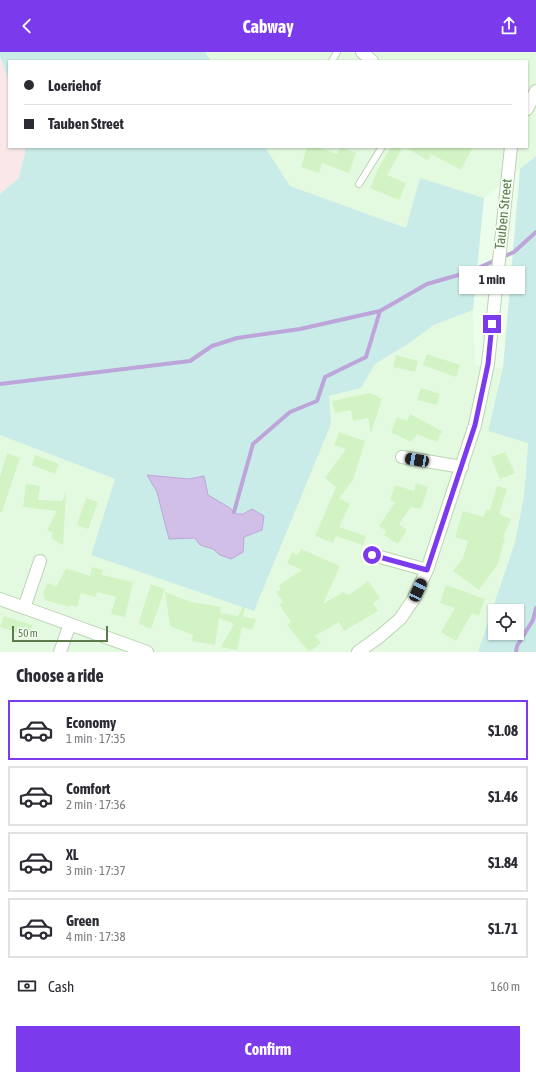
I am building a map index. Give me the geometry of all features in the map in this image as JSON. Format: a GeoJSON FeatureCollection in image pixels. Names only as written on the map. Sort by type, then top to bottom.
{"type":"FeatureCollection","features":[{"type":"Feature","properties":{"kind":"street"},"geometry":{"type":"LineString","coordinates":[[362,52],[371,60]]}},
{"type":"Feature","properties":{"kind":"street"},"geometry":{"type":"LineString","coordinates":[[528,106],[536,91]]}},
{"type":"Feature","properties":{"kind":"street","name":"Tauben Street"},"geometry":{"type":"LineString","coordinates":[[358,652],[400,619],[413,600],[427,570],[475,425],[488,364],[511,148]]}},
{"type":"Feature","properties":{"kind":"street"},"geometry":{"type":"LineString","coordinates":[[402,457],[462,467]]}},
{"type":"Feature","properties":{"kind":"street"},"geometry":{"type":"LineString","coordinates":[[372,555],[427,570]]}},
{"type":"Feature","properties":{"kind":"street"},"geometry":{"type":"LineString","coordinates":[[24,608],[40,561]]}},
{"type":"Feature","properties":{"kind":"street"},"geometry":{"type":"LineString","coordinates":[[0,599],[147,652]]}},
{"type":"Feature","properties":{"kind":"street"},"geometry":{"type":"LineString","coordinates":[[60,652],[70,624]]}},
{"type":"Feature","properties":{"kind":"lane"},"geometry":{"type":"LineString","coordinates":[[359,184],[381,148]]}},
{"type":"Feature","properties":{"kind":"shaded area"},"geometry":{"type":"Polygon","coordinates":[[[0,52],[205,52],[210,60],[8,60],[8,78],[0,52]]]}},
{"type":"Feature","properties":{"kind":"shaded area"},"geometry":{"type":"Polygon","coordinates":[[[205,52],[536,52],[536,156],[484,198],[420,179],[406,228],[290,186],[266,148],[528,148],[528,60],[210,60],[205,52]]]}},
{"type":"Feature","properties":{"kind":"shaded area"},"geometry":{"type":"Polygon","coordinates":[[[0,56],[8,78],[8,148],[25,148],[25,152],[19,178],[0,194],[0,56]]]}},
{"type":"Feature","properties":{"kind":"shaded area"},"geometry":{"type":"Polygon","coordinates":[[[25,148],[266,148],[290,186],[406,228],[420,178],[484,198],[473,310],[434,325],[408,344],[375,364],[361,388],[329,396],[331,424],[254,611],[91,555],[115,479],[0,435],[0,194],[19,178],[25,148]]]}},
{"type":"Feature","properties":{"kind":"shaded area"},"geometry":{"type":"Polygon","coordinates":[[[536,156],[536,652],[478,652],[488,622],[488,640],[524,640],[524,604],[494,604],[515,542],[524,496],[528,443],[488,431],[503,368],[520,169],[536,156]]]}},
{"type":"Feature","properties":{"kind":"shaded area"},"geometry":{"type":"Polygon","coordinates":[[[473,310],[475,365],[503,368],[488,431],[528,443],[524,496],[515,542],[494,604],[488,604],[488,622],[478,652],[0,652],[0,435],[115,479],[91,555],[331,424],[329,396],[361,388],[375,364],[408,344],[434,325],[473,310]]]}},
{"type":"Feature","properties":{"kind":"shaded area"},"geometry":{"type":"Polygon","coordinates":[[[147,475],[189,479],[204,476],[208,495],[230,508],[236,514],[243,514],[252,509],[264,516],[262,530],[244,537],[243,552],[231,559],[220,555],[213,549],[200,545],[195,538],[169,539],[157,492],[147,475]]]}},
{"type":"Feature","properties":{"kind":"building"},"geometry":{"type":"Polygon","coordinates":[[[307,148],[320,148],[337,154],[340,148],[344,148],[356,153],[349,173],[322,163],[319,173],[301,167],[307,148]]]}},
{"type":"Feature","properties":{"kind":"building"},"geometry":{"type":"Polygon","coordinates":[[[390,148],[402,148],[387,175],[406,183],[399,200],[370,188],[378,169],[390,148]]]}},
{"type":"Feature","properties":{"kind":"building"},"geometry":{"type":"Polygon","coordinates":[[[406,148],[472,148],[461,170],[431,154],[428,160],[406,148]]]}},
{"type":"Feature","properties":{"kind":"building"},"geometry":{"type":"Polygon","coordinates":[[[427,354],[460,365],[456,377],[423,365],[427,354]]]}},
{"type":"Feature","properties":{"kind":"building"},"geometry":{"type":"Polygon","coordinates":[[[396,355],[418,361],[415,372],[393,367],[396,355]]]}},
{"type":"Feature","properties":{"kind":"building"},"geometry":{"type":"Polygon","coordinates":[[[421,388],[440,394],[437,405],[417,400],[421,388]]]}},
{"type":"Feature","properties":{"kind":"building"},"geometry":{"type":"Polygon","coordinates":[[[370,393],[382,399],[371,433],[368,418],[353,421],[351,410],[335,413],[332,401],[370,393]]]}},
{"type":"Feature","properties":{"kind":"building"},"geometry":{"type":"Polygon","coordinates":[[[410,414],[442,431],[437,442],[417,434],[411,442],[391,432],[397,417],[407,421],[410,414]]]}},
{"type":"Feature","properties":{"kind":"building"},"geometry":{"type":"Polygon","coordinates":[[[339,432],[365,441],[353,480],[339,498],[350,504],[339,527],[366,536],[363,545],[336,536],[333,543],[315,536],[336,487],[325,478],[346,449],[334,445],[339,432]]]}},
{"type":"Feature","properties":{"kind":"building"},"geometry":{"type":"Polygon","coordinates":[[[505,452],[515,473],[500,479],[491,457],[505,452]]]}},
{"type":"Feature","properties":{"kind":"building"},"geometry":{"type":"Polygon","coordinates":[[[7,453],[20,458],[2,512],[0,512],[0,477],[7,453]]]}},
{"type":"Feature","properties":{"kind":"building"},"geometry":{"type":"Polygon","coordinates":[[[35,455],[59,464],[55,474],[32,465],[35,455]]]}},
{"type":"Feature","properties":{"kind":"building"},"geometry":{"type":"Polygon","coordinates":[[[416,483],[428,487],[421,509],[411,507],[399,524],[407,530],[398,544],[384,535],[386,531],[379,526],[395,502],[390,500],[395,485],[414,491],[416,483]]]}},
{"type":"Feature","properties":{"kind":"building"},"geometry":{"type":"Polygon","coordinates":[[[26,484],[40,486],[38,500],[62,501],[66,492],[63,545],[51,538],[53,533],[47,530],[57,511],[23,507],[26,484]]]}},
{"type":"Feature","properties":{"kind":"building"},"geometry":{"type":"Polygon","coordinates":[[[497,486],[507,489],[499,514],[511,519],[503,537],[505,537],[498,564],[479,590],[453,571],[463,558],[468,541],[455,537],[463,511],[483,517],[487,509],[490,510],[497,486]]]}},
{"type":"Feature","properties":{"kind":"building"},"geometry":{"type":"Polygon","coordinates":[[[86,498],[98,502],[88,529],[77,525],[86,498]]]}},
{"type":"Feature","properties":{"kind":"building"},"geometry":{"type":"Polygon","coordinates":[[[301,549],[340,566],[323,604],[343,592],[349,595],[368,581],[380,598],[373,603],[378,611],[344,631],[339,622],[315,636],[321,643],[309,652],[287,625],[291,622],[279,604],[283,602],[276,592],[281,589],[279,585],[302,570],[287,563],[292,552],[298,555],[301,549]]]}},
{"type":"Feature","properties":{"kind":"building"},"geometry":{"type":"Polygon","coordinates":[[[92,567],[103,570],[102,575],[133,582],[125,617],[111,614],[116,597],[97,592],[96,597],[81,593],[77,607],[70,605],[69,607],[45,600],[43,592],[48,583],[56,587],[66,568],[90,576],[92,567]]]}},
{"type":"Feature","properties":{"kind":"building"},"geometry":{"type":"Polygon","coordinates":[[[151,584],[165,589],[151,629],[139,624],[139,621],[151,584]]]}},
{"type":"Feature","properties":{"kind":"building"},"geometry":{"type":"Polygon","coordinates":[[[446,585],[485,599],[479,616],[472,613],[456,641],[441,632],[455,608],[440,603],[446,585]]]}},
{"type":"Feature","properties":{"kind":"building"},"geometry":{"type":"Polygon","coordinates":[[[165,592],[191,602],[221,607],[220,613],[238,616],[243,607],[245,607],[243,617],[256,619],[252,630],[242,627],[237,650],[221,647],[234,624],[219,618],[215,645],[192,641],[193,635],[170,626],[165,592]]]}},
{"type":"Feature","properties":{"kind":"building"},"geometry":{"type":"Polygon","coordinates":[[[4,616],[32,625],[29,636],[0,627],[4,616]]]}},
{"type":"Feature","properties":{"kind":"waterway"},"geometry":{"type":"LineString","coordinates":[[0,384],[190,361],[212,346],[237,338],[300,329],[380,311],[427,284],[469,272],[514,252],[536,232]]}},
{"type":"Feature","properties":{"kind":"waterway"},"geometry":{"type":"LineString","coordinates":[[234,512],[253,444],[290,412],[317,401],[325,377],[366,357],[380,311]]}},
{"type":"Feature","properties":{"kind":"waterway"},"geometry":{"type":"LineString","coordinates":[[516,652],[517,646],[533,620],[536,608]]}},
{"type":"Feature","properties":{"kind":"route"},"geometry":{"type":"LineString","coordinates":[[372,555],[427,570],[475,425],[488,364],[492,324]]}}]}
